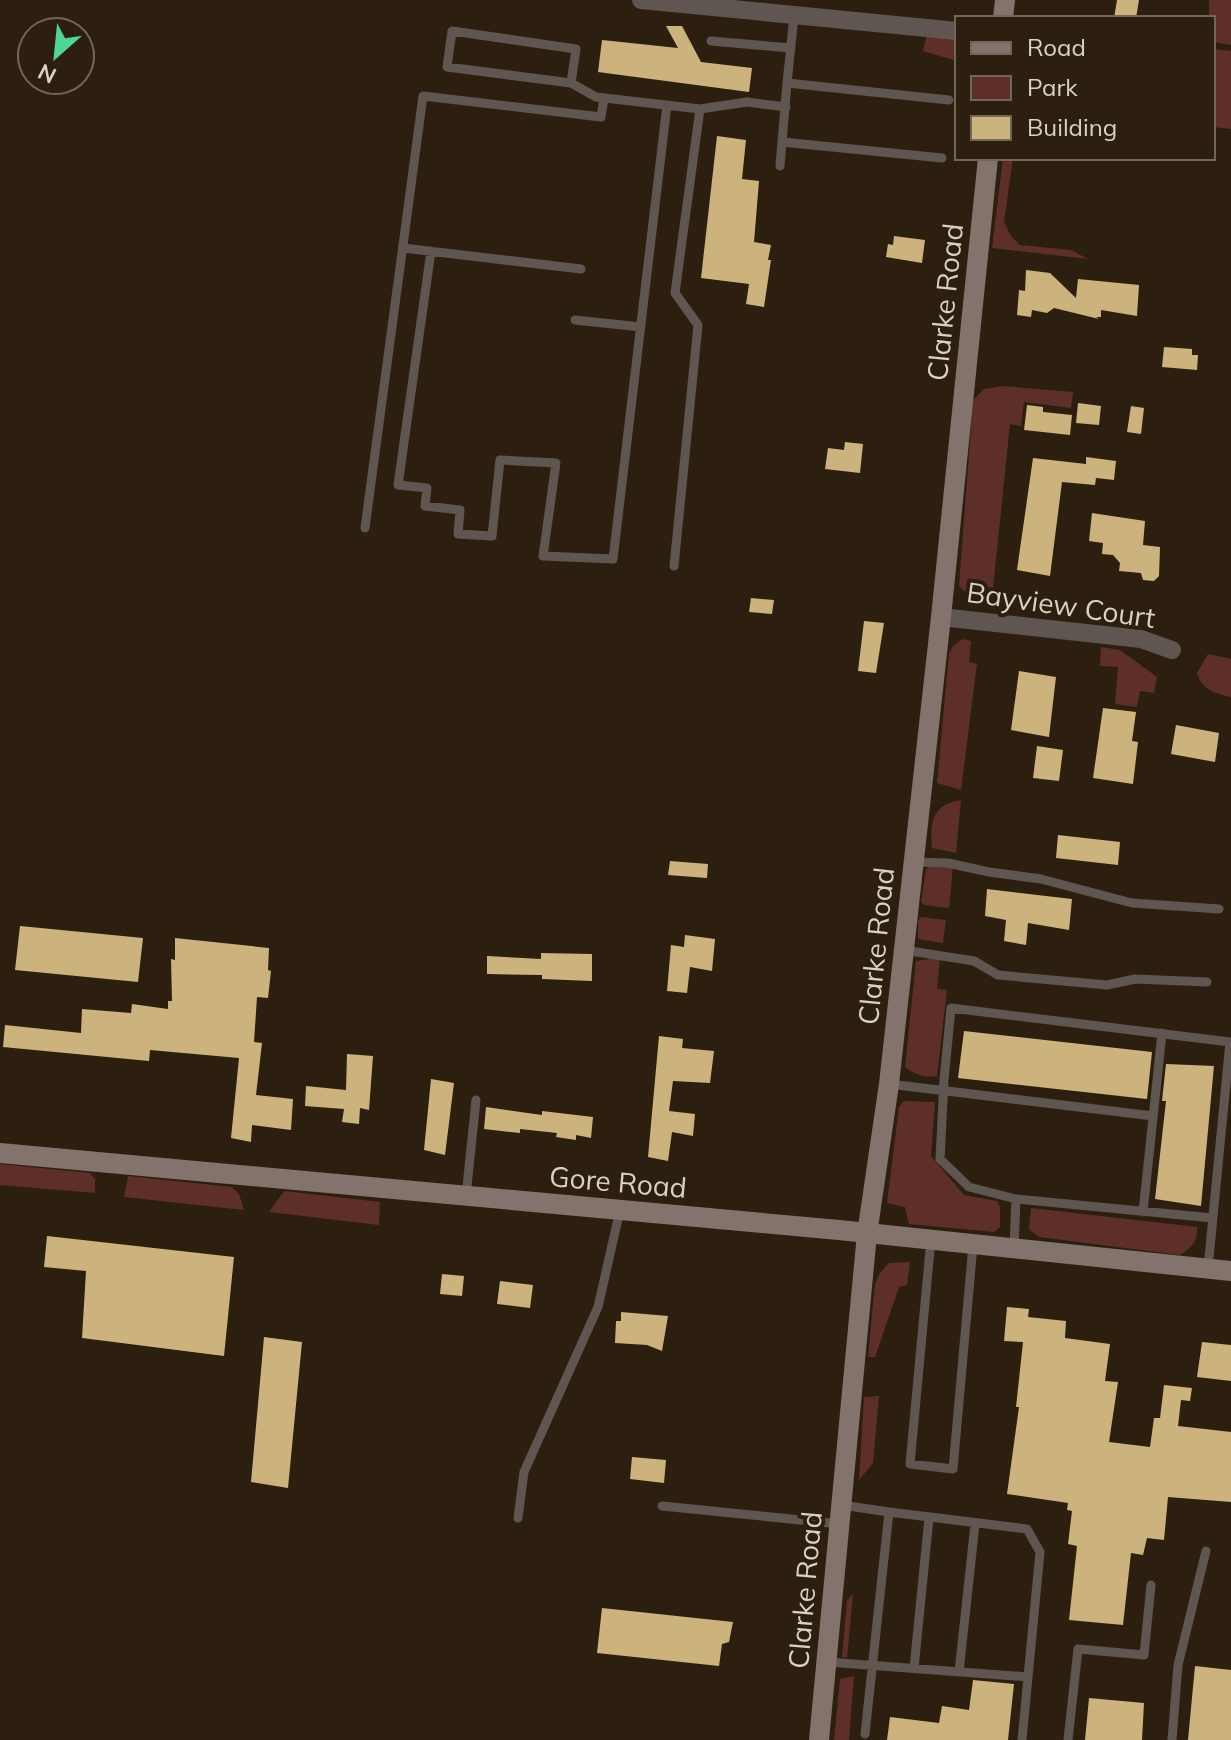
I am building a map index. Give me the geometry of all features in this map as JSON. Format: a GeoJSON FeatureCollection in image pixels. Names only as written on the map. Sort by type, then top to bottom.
{"type":"FeatureCollection","features":[{"type":"Feature","properties":{"kind":"main road","name":"Clarke Road"},"geometry":{"type":"LineString","coordinates":[[819,1740],[867,1234],[889,1084],[914,862],[988,160]]}},
{"type":"Feature","properties":{"kind":"main road","name":"Gore Road"},"geometry":{"type":"LineString","coordinates":[[0,1153],[931,1239],[1231,1271]]}},
{"type":"Feature","properties":{"kind":"street"},"geometry":{"type":"LineString","coordinates":[[641,0],[955,31]]}},
{"type":"Feature","properties":{"kind":"street","name":"Bayview Court"},"geometry":{"type":"LineString","coordinates":[[941,617],[1141,639],[1172,650]]}},
{"type":"Feature","properties":{"kind":"lane"},"geometry":{"type":"LineString","coordinates":[[780,166],[794,16]]}},
{"type":"Feature","properties":{"kind":"lane"},"geometry":{"type":"LineString","coordinates":[[571,83],[576,49],[452,31],[447,67],[571,83],[596,97],[604,98],[700,109],[747,102],[786,107]]}},
{"type":"Feature","properties":{"kind":"lane"},"geometry":{"type":"LineString","coordinates":[[711,41],[791,48]]}},
{"type":"Feature","properties":{"kind":"lane"},"geometry":{"type":"LineString","coordinates":[[787,83],[949,100]]}},
{"type":"Feature","properties":{"kind":"lane"},"geometry":{"type":"LineString","coordinates":[[365,528],[423,96],[601,117],[604,98]]}},
{"type":"Feature","properties":{"kind":"lane"},"geometry":{"type":"LineString","coordinates":[[431,251],[398,485],[427,488],[425,506],[460,510],[458,534],[492,536],[500,460],[556,463],[543,556],[613,559],[667,105]]}},
{"type":"Feature","properties":{"kind":"lane"},"geometry":{"type":"LineString","coordinates":[[674,566],[698,325],[675,293],[700,109]]}},
{"type":"Feature","properties":{"kind":"lane"},"geometry":{"type":"LineString","coordinates":[[782,142],[942,158]]}},
{"type":"Feature","properties":{"kind":"lane"},"geometry":{"type":"LineString","coordinates":[[403,248],[581,269]]}},
{"type":"Feature","properties":{"kind":"lane"},"geometry":{"type":"LineString","coordinates":[[575,320],[641,327]]}},
{"type":"Feature","properties":{"kind":"lane"},"geometry":{"type":"LineString","coordinates":[[914,862],[948,863],[1041,879],[1132,903],[1219,909]]}},
{"type":"Feature","properties":{"kind":"lane"},"geometry":{"type":"LineString","coordinates":[[904,950],[974,961],[998,975],[1107,985],[1135,979],[1207,982]]}},
{"type":"Feature","properties":{"kind":"lane"},"geometry":{"type":"LineString","coordinates":[[1208,1268],[1213,1218],[1230,1042],[951,1008],[940,1159],[969,1187],[1016,1199],[1213,1218]]}},
{"type":"Feature","properties":{"kind":"lane"},"geometry":{"type":"LineString","coordinates":[[1143,1212],[1162,1033]]}},
{"type":"Feature","properties":{"kind":"lane"},"geometry":{"type":"LineString","coordinates":[[889,1084],[1153,1116]]}},
{"type":"Feature","properties":{"kind":"lane"},"geometry":{"type":"LineString","coordinates":[[466,1196],[476,1100]]}},
{"type":"Feature","properties":{"kind":"lane"},"geometry":{"type":"LineString","coordinates":[[1014,1248],[1016,1199]]}},
{"type":"Feature","properties":{"kind":"lane"},"geometry":{"type":"LineString","coordinates":[[518,1518],[524,1472],[598,1307],[620,1210]]}},
{"type":"Feature","properties":{"kind":"lane"},"geometry":{"type":"LineString","coordinates":[[931,1239],[910,1464],[953,1469],[974,1244]]}},
{"type":"Feature","properties":{"kind":"lane"},"geometry":{"type":"LineString","coordinates":[[662,1506],[841,1514],[889,1512],[1027,1529],[1040,1552],[1022,1740]]}},
{"type":"Feature","properties":{"kind":"lane"},"geometry":{"type":"LineString","coordinates":[[865,1734],[889,1512]]}},
{"type":"Feature","properties":{"kind":"lane"},"geometry":{"type":"LineString","coordinates":[[914,1668],[929,1518]]}},
{"type":"Feature","properties":{"kind":"lane"},"geometry":{"type":"LineString","coordinates":[[959,1672],[975,1524]]}},
{"type":"Feature","properties":{"kind":"lane"},"geometry":{"type":"LineString","coordinates":[[1172,1740],[1178,1665],[1206,1551]]}},
{"type":"Feature","properties":{"kind":"lane"},"geometry":{"type":"LineString","coordinates":[[1068,1740],[1078,1649],[1144,1655],[1151,1585]]}},
{"type":"Feature","properties":{"kind":"lane"},"geometry":{"type":"LineString","coordinates":[[827,1662],[1028,1677]]}},
{"type":"Feature","properties":{"kind":"green space"},"geometry":{"type":"Polygon","coordinates":[[[1209,0],[1231,0],[1231,45],[1215,42],[1215,16],[1209,16],[1209,0]]]}},
{"type":"Feature","properties":{"kind":"green space"},"geometry":{"type":"Polygon","coordinates":[[[927,34],[955,37],[955,60],[923,51],[927,34]]]}},
{"type":"Feature","properties":{"kind":"green space"},"geometry":{"type":"Polygon","coordinates":[[[1215,49],[1231,51],[1231,129],[1215,127],[1215,49]]]}},
{"type":"Feature","properties":{"kind":"green space"},"geometry":{"type":"Polygon","coordinates":[[[1003,160],[1013,160],[1004,222],[1011,236],[1020,245],[1071,250],[1088,259],[992,248],[1003,160]]]}},
{"type":"Feature","properties":{"kind":"green space"},"geometry":{"type":"Polygon","coordinates":[[[1002,386],[1073,392],[1071,408],[1024,402],[1021,426],[1010,424],[991,608],[977,603],[959,586],[973,400],[984,389],[1002,386]]]}},
{"type":"Feature","properties":{"kind":"green space"},"geometry":{"type":"Polygon","coordinates":[[[962,639],[971,641],[969,662],[977,664],[961,790],[937,783],[949,654],[962,639]]]}},
{"type":"Feature","properties":{"kind":"green space"},"geometry":{"type":"Polygon","coordinates":[[[1101,647],[1120,650],[1157,677],[1154,693],[1140,691],[1137,707],[1115,704],[1118,667],[1100,666],[1101,647]]]}},
{"type":"Feature","properties":{"kind":"green space"},"geometry":{"type":"Polygon","coordinates":[[[1208,654],[1231,659],[1231,697],[1210,690],[1199,679],[1197,673],[1208,654]]]}},
{"type":"Feature","properties":{"kind":"green space"},"geometry":{"type":"Polygon","coordinates":[[[961,800],[956,853],[932,848],[935,816],[944,806],[961,800]]]}},
{"type":"Feature","properties":{"kind":"green space"},"geometry":{"type":"Polygon","coordinates":[[[933,865],[953,866],[949,908],[921,902],[926,869],[933,865]]]}},
{"type":"Feature","properties":{"kind":"green space"},"geometry":{"type":"Polygon","coordinates":[[[921,917],[946,920],[943,943],[918,939],[918,921],[921,917]]]}},
{"type":"Feature","properties":{"kind":"green space"},"geometry":{"type":"Polygon","coordinates":[[[940,957],[937,989],[947,990],[937,1076],[924,1076],[905,1067],[916,961],[940,957]]]}},
{"type":"Feature","properties":{"kind":"green space"},"geometry":{"type":"Polygon","coordinates":[[[904,1101],[935,1102],[931,1156],[964,1195],[997,1201],[1000,1227],[994,1232],[909,1224],[905,1207],[887,1203],[899,1107],[904,1101]]]}},
{"type":"Feature","properties":{"kind":"green space"},"geometry":{"type":"Polygon","coordinates":[[[0,1164],[90,1173],[95,1179],[95,1193],[0,1185],[0,1164]]]}},
{"type":"Feature","properties":{"kind":"green space"},"geometry":{"type":"Polygon","coordinates":[[[128,1176],[232,1187],[239,1194],[244,1210],[124,1197],[128,1176]]]}},
{"type":"Feature","properties":{"kind":"green space"},"geometry":{"type":"Polygon","coordinates":[[[284,1191],[380,1202],[379,1225],[269,1212],[284,1191]]]}},
{"type":"Feature","properties":{"kind":"green space"},"geometry":{"type":"Polygon","coordinates":[[[1031,1208],[1197,1227],[1196,1237],[1191,1247],[1180,1255],[1039,1237],[1029,1229],[1031,1208]]]}},
{"type":"Feature","properties":{"kind":"green space"},"geometry":{"type":"Polygon","coordinates":[[[910,1262],[907,1285],[899,1287],[875,1357],[868,1357],[875,1284],[889,1263],[910,1262]]]}},
{"type":"Feature","properties":{"kind":"green space"},"geometry":{"type":"Polygon","coordinates":[[[879,1396],[873,1463],[859,1480],[864,1397],[879,1396]]]}},
{"type":"Feature","properties":{"kind":"green space"},"geometry":{"type":"Polygon","coordinates":[[[853,1594],[847,1658],[842,1657],[847,1600],[853,1594]]]}},
{"type":"Feature","properties":{"kind":"green space"},"geometry":{"type":"Polygon","coordinates":[[[854,1676],[849,1740],[834,1740],[840,1679],[854,1676]]]}},
{"type":"Feature","properties":{"kind":"building"},"geometry":{"type":"Polygon","coordinates":[[[1117,0],[1139,0],[1136,16],[1114,16],[1117,0]]]}},
{"type":"Feature","properties":{"kind":"building"},"geometry":{"type":"Polygon","coordinates":[[[666,26],[682,26],[701,62],[752,68],[749,92],[598,72],[602,40],[678,48],[666,26]]]}},
{"type":"Feature","properties":{"kind":"building"},"geometry":{"type":"Polygon","coordinates":[[[717,136],[746,140],[742,179],[759,181],[754,242],[771,245],[764,307],[746,304],[749,284],[701,278],[717,136]]]}},
{"type":"Feature","properties":{"kind":"building"},"geometry":{"type":"Polygon","coordinates":[[[894,236],[925,240],[922,263],[886,257],[888,244],[893,245],[894,236]]]}},
{"type":"Feature","properties":{"kind":"building"},"geometry":{"type":"Polygon","coordinates":[[[1026,270],[1050,273],[1076,298],[1078,279],[1139,285],[1137,316],[1101,310],[1101,317],[1096,317],[1099,319],[1054,308],[1047,313],[1032,310],[1031,317],[1017,315],[1019,290],[1025,291],[1026,270]]]}},
{"type":"Feature","properties":{"kind":"building"},"geometry":{"type":"Polygon","coordinates":[[[1164,347],[1192,349],[1192,355],[1198,355],[1197,370],[1162,367],[1164,347]]]}},
{"type":"Feature","properties":{"kind":"building"},"geometry":{"type":"Polygon","coordinates":[[[1078,403],[1101,406],[1099,425],[1076,423],[1078,403]]]}},
{"type":"Feature","properties":{"kind":"building"},"geometry":{"type":"Polygon","coordinates":[[[1027,405],[1043,407],[1043,412],[1072,415],[1070,435],[1024,430],[1027,405]]]}},
{"type":"Feature","properties":{"kind":"building"},"geometry":{"type":"Polygon","coordinates":[[[1131,406],[1144,408],[1141,434],[1127,432],[1131,406]]]}},
{"type":"Feature","properties":{"kind":"building"},"geometry":{"type":"Polygon","coordinates":[[[845,442],[863,444],[860,473],[825,469],[828,448],[844,450],[845,442]]]}},
{"type":"Feature","properties":{"kind":"building"},"geometry":{"type":"Polygon","coordinates":[[[1086,457],[1116,461],[1114,480],[1096,478],[1095,485],[1062,482],[1050,576],[1017,570],[1033,458],[1086,464],[1086,457]]]}},
{"type":"Feature","properties":{"kind":"building"},"geometry":{"type":"Polygon","coordinates":[[[1092,513],[1145,521],[1143,545],[1160,547],[1159,576],[1154,581],[1143,580],[1141,573],[1119,571],[1120,563],[1113,555],[1102,554],[1103,543],[1089,541],[1092,513]]]}},
{"type":"Feature","properties":{"kind":"building"},"geometry":{"type":"Polygon","coordinates":[[[751,598],[774,600],[772,614],[749,612],[751,598]]]}},
{"type":"Feature","properties":{"kind":"building"},"geometry":{"type":"Polygon","coordinates":[[[864,621],[884,623],[876,673],[858,671],[864,621]]]}},
{"type":"Feature","properties":{"kind":"building"},"geometry":{"type":"Polygon","coordinates":[[[1019,671],[1056,677],[1049,737],[1011,730],[1019,671]]]}},
{"type":"Feature","properties":{"kind":"building"},"geometry":{"type":"Polygon","coordinates":[[[1103,708],[1136,712],[1132,741],[1138,742],[1133,784],[1093,778],[1103,708]]]}},
{"type":"Feature","properties":{"kind":"building"},"geometry":{"type":"Polygon","coordinates":[[[1176,725],[1219,733],[1215,762],[1171,754],[1176,725]]]}},
{"type":"Feature","properties":{"kind":"building"},"geometry":{"type":"Polygon","coordinates":[[[1037,746],[1063,750],[1059,781],[1033,778],[1037,746]]]}},
{"type":"Feature","properties":{"kind":"building"},"geometry":{"type":"Polygon","coordinates":[[[1058,835],[1120,842],[1118,865],[1056,858],[1058,835]]]}},
{"type":"Feature","properties":{"kind":"building"},"geometry":{"type":"Polygon","coordinates":[[[670,861],[708,864],[707,878],[668,875],[670,861]]]}},
{"type":"Feature","properties":{"kind":"building"},"geometry":{"type":"Polygon","coordinates":[[[987,889],[1072,899],[1069,930],[1028,923],[1026,945],[1004,941],[1006,920],[985,916],[987,889]]]}},
{"type":"Feature","properties":{"kind":"building"},"geometry":{"type":"Polygon","coordinates":[[[20,926],[143,938],[138,982],[15,970],[20,926]]]}},
{"type":"Feature","properties":{"kind":"building"},"geometry":{"type":"Polygon","coordinates":[[[685,935],[715,939],[712,971],[690,967],[687,993],[667,991],[671,945],[684,947],[685,935]]]}},
{"type":"Feature","properties":{"kind":"building"},"geometry":{"type":"Polygon","coordinates":[[[175,938],[269,948],[268,970],[271,971],[268,998],[257,997],[254,1042],[262,1043],[256,1095],[293,1099],[291,1130],[252,1125],[251,1142],[231,1138],[239,1058],[150,1050],[149,1061],[3,1047],[5,1025],[81,1033],[82,1009],[131,1013],[132,1004],[168,1009],[168,1001],[172,1001],[171,959],[175,960],[175,938]]]}},
{"type":"Feature","properties":{"kind":"building"},"geometry":{"type":"Polygon","coordinates":[[[541,953],[592,954],[592,981],[542,979],[542,975],[487,974],[487,956],[541,959],[541,953]]]}},
{"type":"Feature","properties":{"kind":"building"},"geometry":{"type":"Polygon","coordinates":[[[964,1031],[1152,1052],[1147,1099],[958,1078],[964,1031]]]}},
{"type":"Feature","properties":{"kind":"building"},"geometry":{"type":"Polygon","coordinates":[[[659,1036],[683,1039],[682,1048],[714,1051],[710,1083],[673,1081],[669,1111],[695,1114],[693,1136],[672,1132],[668,1161],[648,1157],[659,1036]]]}},
{"type":"Feature","properties":{"kind":"building"},"geometry":{"type":"Polygon","coordinates":[[[347,1054],[373,1056],[369,1110],[360,1108],[359,1124],[342,1122],[344,1109],[305,1106],[306,1086],[346,1090],[347,1054]]]}},
{"type":"Feature","properties":{"kind":"building"},"geometry":{"type":"Polygon","coordinates":[[[1166,1064],[1214,1066],[1201,1206],[1155,1199],[1166,1101],[1162,1101],[1166,1064]]]}},
{"type":"Feature","properties":{"kind":"building"},"geometry":{"type":"Polygon","coordinates":[[[431,1079],[454,1083],[445,1155],[424,1150],[431,1079]]]}},
{"type":"Feature","properties":{"kind":"building"},"geometry":{"type":"Polygon","coordinates":[[[486,1107],[542,1115],[542,1111],[593,1117],[591,1138],[576,1135],[576,1140],[556,1137],[557,1133],[484,1129],[486,1107]]]}},
{"type":"Feature","properties":{"kind":"building"},"geometry":{"type":"Polygon","coordinates":[[[47,1236],[234,1257],[224,1356],[82,1338],[86,1271],[44,1267],[47,1236]]]}},
{"type":"Feature","properties":{"kind":"building"},"geometry":{"type":"Polygon","coordinates":[[[442,1274],[464,1276],[462,1296],[440,1294],[442,1274]]]}},
{"type":"Feature","properties":{"kind":"building"},"geometry":{"type":"Polygon","coordinates":[[[500,1281],[533,1285],[530,1308],[497,1304],[500,1281]]]}},
{"type":"Feature","properties":{"kind":"building"},"geometry":{"type":"Polygon","coordinates":[[[1007,1307],[1029,1309],[1028,1317],[1066,1321],[1065,1338],[1110,1344],[1105,1381],[1118,1382],[1109,1442],[1150,1447],[1154,1418],[1160,1418],[1164,1385],[1192,1388],[1190,1401],[1181,1400],[1178,1426],[1231,1432],[1231,1502],[1168,1497],[1164,1540],[1147,1538],[1143,1555],[1131,1553],[1123,1625],[1069,1620],[1077,1546],[1068,1544],[1072,1511],[1067,1510],[1068,1503],[1007,1494],[1019,1407],[1016,1407],[1023,1342],[1004,1341],[1007,1307]]]}},
{"type":"Feature","properties":{"kind":"building"},"geometry":{"type":"Polygon","coordinates":[[[621,1312],[668,1316],[662,1351],[647,1345],[615,1343],[616,1321],[621,1321],[621,1312]]]}},
{"type":"Feature","properties":{"kind":"building"},"geometry":{"type":"Polygon","coordinates":[[[264,1337],[302,1342],[288,1488],[251,1482],[264,1337]]]}},
{"type":"Feature","properties":{"kind":"building"},"geometry":{"type":"Polygon","coordinates":[[[1202,1342],[1231,1345],[1231,1381],[1197,1377],[1202,1342]]]}},
{"type":"Feature","properties":{"kind":"building"},"geometry":{"type":"Polygon","coordinates":[[[632,1457],[666,1460],[664,1483],[630,1479],[632,1457]]]}},
{"type":"Feature","properties":{"kind":"building"},"geometry":{"type":"Polygon","coordinates":[[[602,1608],[733,1622],[729,1642],[722,1644],[719,1666],[597,1653],[602,1608]]]}},
{"type":"Feature","properties":{"kind":"building"},"geometry":{"type":"Polygon","coordinates":[[[1195,1666],[1231,1670],[1231,1740],[1188,1740],[1195,1666]]]}},
{"type":"Feature","properties":{"kind":"building"},"geometry":{"type":"Polygon","coordinates":[[[973,1680],[1014,1684],[1008,1740],[887,1740],[890,1717],[939,1723],[942,1706],[969,1710],[973,1680]]]}},
{"type":"Feature","properties":{"kind":"building"},"geometry":{"type":"Polygon","coordinates":[[[1089,1698],[1144,1703],[1142,1740],[1085,1740],[1089,1698]]]}}]}
